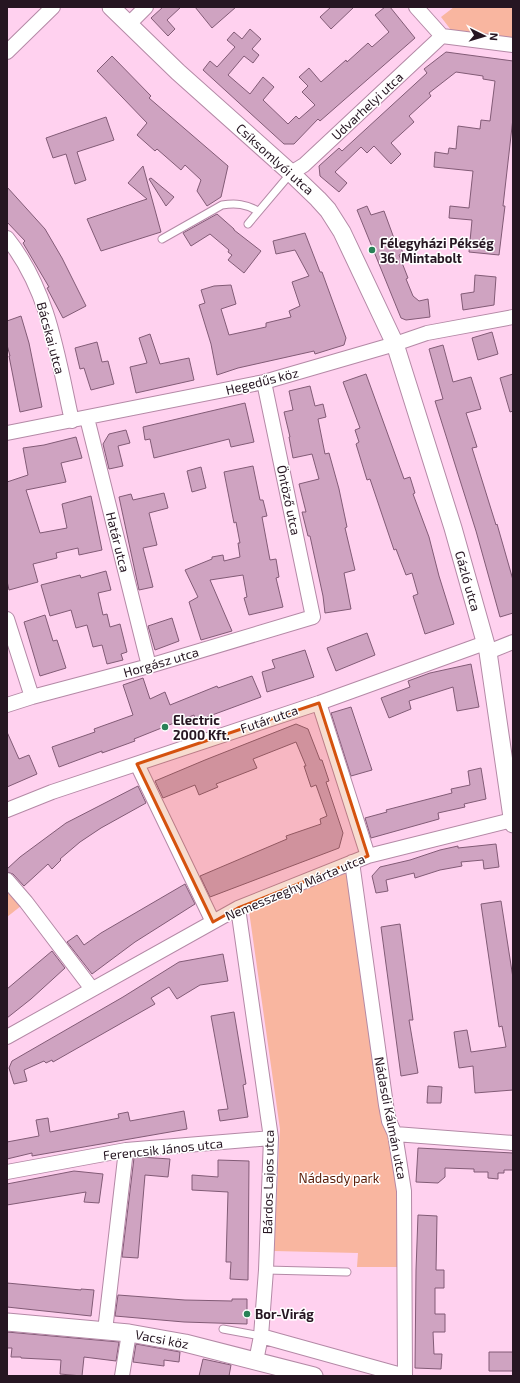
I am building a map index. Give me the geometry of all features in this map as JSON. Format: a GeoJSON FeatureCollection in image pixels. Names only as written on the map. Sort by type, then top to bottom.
{"type":"FeatureCollection","features":[{"type":"Feature","properties":{"kind":"street"},"geometry":{"type":"LineString","coordinates":[[7,52],[53,7]]}},
{"type":"Feature","properties":{"kind":"street","name":"Csíksomlyói utca"},"geometry":{"type":"LineString","coordinates":[[111,7],[178,72],[291,173],[328,210],[342,232],[395,344]]}},
{"type":"Feature","properties":{"kind":"street"},"geometry":{"type":"LineString","coordinates":[[129,24],[146,7]]}},
{"type":"Feature","properties":{"kind":"street"},"geometry":{"type":"LineString","coordinates":[[416,7],[442,36],[513,45]]}},
{"type":"Feature","properties":{"kind":"street","name":"Udvarhelyi utca"},"geometry":{"type":"LineString","coordinates":[[291,173],[304,165],[442,36]]}},
{"type":"Feature","properties":{"kind":"street","name":"Bácskai utca"},"geometry":{"type":"LineString","coordinates":[[7,238],[28,269],[49,321],[72,421]]}},
{"type":"Feature","properties":{"kind":"street","name":"Hegedűs köz"},"geometry":{"type":"LineString","coordinates":[[7,433],[264,382],[395,344],[427,333],[513,315]]}},
{"type":"Feature","properties":{"kind":"street","name":"Gázló utca"},"geometry":{"type":"LineString","coordinates":[[395,344],[453,528],[487,647],[513,824]]}},
{"type":"Feature","properties":{"kind":"street","name":"Öntöző utca"},"geometry":{"type":"LineString","coordinates":[[264,382],[314,617]]}},
{"type":"Feature","properties":{"kind":"street","name":"Határ utca"},"geometry":{"type":"LineString","coordinates":[[87,418],[149,666]]}},
{"type":"Feature","properties":{"kind":"street","name":"Horgász utca"},"geometry":{"type":"LineString","coordinates":[[7,705],[149,666],[314,617]]}},
{"type":"Feature","properties":{"kind":"street"},"geometry":{"type":"LineString","coordinates":[[7,619],[32,697]]}},
{"type":"Feature","properties":{"kind":"street","name":"Futár utca"},"geometry":{"type":"LineString","coordinates":[[7,810],[52,792],[487,647],[513,642]]}},
{"type":"Feature","properties":{"kind":"street"},"geometry":{"type":"LineString","coordinates":[[319,703],[368,856]]}},
{"type":"Feature","properties":{"kind":"street"},"geometry":{"type":"LineString","coordinates":[[137,764],[213,922]]}},
{"type":"Feature","properties":{"kind":"street","name":"Nemesszeghy Márta utca"},"geometry":{"type":"LineString","coordinates":[[7,1037],[92,988],[238,908],[368,856],[512,820]]}},
{"type":"Feature","properties":{"kind":"street","name":"Nádasdi Kálmán utca"},"geometry":{"type":"LineString","coordinates":[[352,862],[386,1105],[390,1121],[396,1134],[404,1191],[406,1326],[405,1376]]}},
{"type":"Feature","properties":{"kind":"street"},"geometry":{"type":"LineString","coordinates":[[7,880],[26,902],[92,988]]}},
{"type":"Feature","properties":{"kind":"street","name":"Bárdos Lajos utca"},"geometry":{"type":"LineString","coordinates":[[238,908],[271,1138],[266,1270],[261,1336],[256,1361]]}},
{"type":"Feature","properties":{"kind":"street"},"geometry":{"type":"LineString","coordinates":[[396,1134],[513,1144]]}},
{"type":"Feature","properties":{"kind":"street","name":"Ferencsik János utca"},"geometry":{"type":"LineString","coordinates":[[7,1172],[126,1150],[271,1138]]}},
{"type":"Feature","properties":{"kind":"street"},"geometry":{"type":"LineString","coordinates":[[105,1331],[126,1150]]}},
{"type":"Feature","properties":{"kind":"street","name":"Vacsi köz"},"geometry":{"type":"LineString","coordinates":[[7,1322],[129,1333],[185,1343],[312,1376]]}},
{"type":"Feature","properties":{"kind":"street"},"geometry":{"type":"LineString","coordinates":[[122,1376],[129,1333]]}},
{"type":"Feature","properties":{"kind":"street"},"geometry":{"type":"LineString","coordinates":[[261,1336],[405,1376]]}},
{"type":"Feature","properties":{"kind":"lane"},"geometry":{"type":"LineString","coordinates":[[248,224],[291,173]]}},
{"type":"Feature","properties":{"kind":"lane"},"geometry":{"type":"LineString","coordinates":[[162,239],[222,205],[242,204],[258,211]]}},
{"type":"Feature","properties":{"kind":"lane"},"geometry":{"type":"LineString","coordinates":[[266,1270],[347,1272]]}},
{"type":"Feature","properties":{"kind":"lane"},"geometry":{"type":"LineString","coordinates":[[223,1329],[261,1336]]}},
{"type":"Feature","properties":{"kind":"highlighted area"},"geometry":{"type":"Polygon","coordinates":[[[319,703],[368,856],[238,908],[213,922],[137,764],[319,703]]]}},
{"type":"Feature","properties":{"kind":"green space"},"geometry":{"type":"Polygon","coordinates":[[[454,7],[513,7],[513,39],[451,30],[441,17],[454,7]]]}},
{"type":"Feature","properties":{"kind":"green space","name":"Nádasdy park"},"geometry":{"type":"Polygon","coordinates":[[[346,868],[400,1152],[398,1267],[357,1267],[358,1253],[274,1251],[280,1129],[249,911],[346,868]]]}},
{"type":"Feature","properties":{"kind":"green space"},"geometry":{"type":"Polygon","coordinates":[[[7,880],[26,902],[7,917],[7,880]]]}},
{"type":"Feature","properties":{"kind":"building"},"geometry":{"type":"Polygon","coordinates":[[[163,7],[181,7],[167,20],[175,29],[168,36],[151,18],[163,7]]]}},
{"type":"Feature","properties":{"kind":"building"},"geometry":{"type":"Polygon","coordinates":[[[195,7],[236,7],[212,28],[195,7]]]}},
{"type":"Feature","properties":{"kind":"building"},"geometry":{"type":"Polygon","coordinates":[[[331,7],[354,7],[331,29],[320,17],[331,7]]]}},
{"type":"Feature","properties":{"kind":"building"},"geometry":{"type":"Polygon","coordinates":[[[385,7],[390,7],[415,38],[320,121],[318,119],[294,144],[284,144],[203,70],[210,61],[217,67],[235,47],[227,40],[234,32],[242,39],[250,29],[261,39],[252,49],[259,55],[253,63],[244,56],[228,75],[250,94],[263,77],[274,87],[263,100],[288,124],[296,116],[299,119],[315,105],[302,92],[308,86],[299,77],[309,68],[321,82],[346,60],[347,62],[368,43],[372,47],[389,32],[375,15],[385,7]]]}},
{"type":"Feature","properties":{"kind":"building"},"geometry":{"type":"Polygon","coordinates":[[[446,52],[513,61],[513,118],[499,255],[469,252],[472,220],[449,218],[450,206],[469,208],[473,171],[434,167],[435,152],[448,154],[449,148],[456,149],[458,126],[480,129],[481,120],[490,121],[495,81],[483,79],[483,76],[456,72],[429,93],[431,96],[409,116],[414,122],[391,143],[401,154],[391,164],[374,146],[367,153],[361,147],[335,172],[347,183],[339,192],[320,176],[319,166],[339,148],[342,151],[427,73],[424,69],[446,52]]]}},
{"type":"Feature","properties":{"kind":"building"},"geometry":{"type":"Polygon","coordinates":[[[112,56],[151,96],[149,98],[228,166],[221,197],[207,206],[197,191],[201,180],[185,165],[181,170],[157,149],[155,151],[137,135],[147,123],[97,71],[112,56]]]}},
{"type":"Feature","properties":{"kind":"building"},"geometry":{"type":"Polygon","coordinates":[[[106,117],[114,140],[77,152],[86,180],[75,184],[66,154],[53,158],[46,138],[106,117]]]}},
{"type":"Feature","properties":{"kind":"building"},"geometry":{"type":"Polygon","coordinates":[[[143,166],[161,232],[101,251],[87,219],[147,199],[128,183],[143,166]]]}},
{"type":"Feature","properties":{"kind":"building"},"geometry":{"type":"Polygon","coordinates":[[[151,178],[174,197],[166,206],[149,179],[151,178]]]}},
{"type":"Feature","properties":{"kind":"building"},"geometry":{"type":"Polygon","coordinates":[[[7,187],[45,229],[62,258],[86,306],[63,318],[47,288],[49,287],[23,243],[25,241],[7,222],[7,187]]]}},
{"type":"Feature","properties":{"kind":"building"},"geometry":{"type":"Polygon","coordinates":[[[367,206],[371,215],[384,211],[395,241],[398,240],[403,253],[399,255],[413,296],[419,301],[428,299],[430,317],[406,320],[401,318],[357,210],[367,206]]]}},
{"type":"Feature","properties":{"kind":"building"},"geometry":{"type":"Polygon","coordinates":[[[217,214],[234,230],[261,251],[244,273],[228,260],[232,255],[228,252],[229,250],[210,234],[191,246],[183,233],[217,214]]]}},
{"type":"Feature","properties":{"kind":"building"},"geometry":{"type":"Polygon","coordinates":[[[305,233],[320,272],[322,272],[346,338],[344,345],[315,354],[314,351],[238,368],[217,375],[211,344],[199,305],[205,303],[201,290],[214,286],[231,285],[236,304],[221,309],[229,335],[266,327],[266,323],[291,317],[289,311],[300,306],[292,282],[309,276],[295,250],[276,254],[273,241],[305,233]]]}},
{"type":"Feature","properties":{"kind":"building"},"geometry":{"type":"Polygon","coordinates":[[[475,275],[496,277],[494,305],[463,310],[461,294],[474,292],[475,275]]]}},
{"type":"Feature","properties":{"kind":"building"},"geometry":{"type":"Polygon","coordinates":[[[21,316],[29,343],[42,407],[20,412],[7,345],[7,321],[21,316]]]}},
{"type":"Feature","properties":{"kind":"building"},"geometry":{"type":"Polygon","coordinates":[[[492,332],[498,354],[478,360],[472,338],[492,332]]]}},
{"type":"Feature","properties":{"kind":"building"},"geometry":{"type":"Polygon","coordinates":[[[150,334],[160,364],[189,358],[194,380],[136,393],[130,367],[147,363],[139,338],[150,334]]]}},
{"type":"Feature","properties":{"kind":"building"},"geometry":{"type":"Polygon","coordinates":[[[97,342],[102,362],[108,361],[114,384],[91,390],[84,368],[80,369],[75,348],[97,342]]]}},
{"type":"Feature","properties":{"kind":"building"},"geometry":{"type":"Polygon","coordinates":[[[443,345],[453,382],[471,377],[481,409],[466,413],[477,447],[472,448],[496,525],[497,524],[513,580],[513,613],[500,617],[476,531],[435,401],[443,399],[429,349],[443,345]]]}},
{"type":"Feature","properties":{"kind":"building"},"geometry":{"type":"Polygon","coordinates":[[[366,374],[404,479],[410,477],[415,493],[413,494],[429,537],[454,624],[425,634],[413,596],[418,594],[412,573],[406,575],[396,549],[394,550],[370,479],[367,480],[356,444],[359,442],[355,430],[360,428],[343,382],[366,374]]]}},
{"type":"Feature","properties":{"kind":"building"},"geometry":{"type":"Polygon","coordinates":[[[513,374],[513,411],[510,412],[500,378],[513,374]]]}},
{"type":"Feature","properties":{"kind":"building"},"geometry":{"type":"Polygon","coordinates":[[[310,386],[315,406],[323,404],[326,417],[318,419],[325,454],[329,453],[339,489],[347,527],[345,528],[355,570],[344,573],[351,609],[325,613],[323,596],[310,536],[308,536],[302,512],[306,512],[299,484],[319,479],[312,454],[293,458],[284,412],[293,410],[289,391],[310,386]]]}},
{"type":"Feature","properties":{"kind":"building"},"geometry":{"type":"Polygon","coordinates":[[[245,403],[254,442],[231,447],[229,439],[154,458],[150,439],[145,440],[143,427],[245,403]]]}},
{"type":"Feature","properties":{"kind":"building"},"geometry":{"type":"Polygon","coordinates":[[[126,430],[130,443],[118,446],[123,466],[109,469],[103,444],[109,434],[126,430]]]}},
{"type":"Feature","properties":{"kind":"building"},"geometry":{"type":"Polygon","coordinates":[[[76,437],[82,458],[61,463],[66,482],[26,490],[40,533],[67,528],[62,504],[91,496],[102,550],[79,555],[78,548],[56,553],[57,558],[33,564],[38,582],[9,590],[7,581],[7,482],[28,475],[23,448],[44,445],[76,437]]]}},
{"type":"Feature","properties":{"kind":"building"},"geometry":{"type":"Polygon","coordinates":[[[253,466],[260,500],[263,500],[267,516],[262,517],[270,560],[276,559],[279,577],[276,578],[283,607],[249,615],[244,598],[247,597],[243,575],[210,580],[232,631],[201,640],[189,602],[198,597],[185,570],[212,559],[212,557],[223,555],[224,561],[240,557],[238,543],[240,543],[236,522],[234,523],[224,472],[253,466]]]}},
{"type":"Feature","properties":{"kind":"building"},"geometry":{"type":"Polygon","coordinates":[[[201,467],[206,488],[192,492],[187,471],[201,467]]]}},
{"type":"Feature","properties":{"kind":"building"},"geometry":{"type":"Polygon","coordinates":[[[164,493],[168,508],[149,513],[157,545],[143,548],[153,587],[139,590],[119,497],[131,494],[133,500],[164,493]]]}},
{"type":"Feature","properties":{"kind":"building"},"geometry":{"type":"Polygon","coordinates":[[[106,571],[111,590],[98,593],[103,615],[107,614],[110,627],[120,624],[127,652],[121,654],[123,660],[107,664],[102,645],[93,647],[87,625],[76,628],[71,610],[50,616],[41,585],[80,575],[81,578],[106,571]]]}},
{"type":"Feature","properties":{"kind":"building"},"geometry":{"type":"Polygon","coordinates":[[[45,615],[53,641],[57,640],[66,668],[40,676],[24,622],[45,615]]]}},
{"type":"Feature","properties":{"kind":"building"},"geometry":{"type":"Polygon","coordinates":[[[172,618],[179,641],[155,650],[148,626],[172,618]]]}},
{"type":"Feature","properties":{"kind":"building"},"geometry":{"type":"Polygon","coordinates":[[[367,633],[375,655],[336,671],[327,648],[367,633]]]}},
{"type":"Feature","properties":{"kind":"building"},"geometry":{"type":"Polygon","coordinates":[[[305,650],[314,677],[267,692],[262,672],[275,668],[272,660],[305,650]]]}},
{"type":"Feature","properties":{"kind":"building"},"geometry":{"type":"Polygon","coordinates":[[[471,664],[479,707],[457,711],[453,687],[409,701],[411,709],[389,718],[381,698],[410,687],[408,681],[430,673],[471,664]]]}},
{"type":"Feature","properties":{"kind":"building"},"geometry":{"type":"Polygon","coordinates":[[[252,676],[261,697],[196,721],[194,715],[134,739],[135,741],[102,753],[102,751],[59,767],[52,747],[95,732],[94,729],[133,715],[123,685],[143,678],[150,699],[165,692],[170,705],[217,686],[218,688],[252,676]]]}},
{"type":"Feature","properties":{"kind":"building"},"geometry":{"type":"Polygon","coordinates":[[[351,707],[372,770],[351,776],[331,713],[351,707]]]}},
{"type":"Feature","properties":{"kind":"building"},"geometry":{"type":"Polygon","coordinates":[[[296,724],[308,729],[320,760],[322,760],[329,781],[326,782],[343,833],[339,848],[210,897],[200,876],[287,839],[286,836],[321,824],[320,819],[327,816],[316,785],[311,787],[304,766],[306,766],[296,742],[253,759],[257,768],[216,784],[218,787],[199,795],[195,785],[163,798],[155,781],[296,724]]]}},
{"type":"Feature","properties":{"kind":"building"},"geometry":{"type":"Polygon","coordinates":[[[7,732],[19,759],[29,755],[37,774],[7,787],[7,732]]]}},
{"type":"Feature","properties":{"kind":"building"},"geometry":{"type":"Polygon","coordinates":[[[481,768],[486,799],[464,804],[465,807],[438,813],[439,819],[371,838],[365,818],[387,812],[386,810],[452,793],[451,789],[470,785],[468,771],[481,768]]]}},
{"type":"Feature","properties":{"kind":"building"},"geometry":{"type":"Polygon","coordinates":[[[138,786],[146,803],[101,828],[80,842],[60,859],[61,860],[52,869],[48,864],[24,886],[13,874],[7,872],[7,869],[20,857],[66,823],[138,786]]]}},
{"type":"Feature","properties":{"kind":"building"},"geometry":{"type":"Polygon","coordinates":[[[496,844],[499,867],[484,869],[483,860],[461,862],[462,866],[440,870],[415,878],[414,873],[386,880],[388,891],[376,893],[372,876],[380,867],[458,846],[458,848],[496,844]]]}},
{"type":"Feature","properties":{"kind":"building"},"geometry":{"type":"Polygon","coordinates":[[[185,884],[195,904],[135,942],[92,974],[67,942],[77,935],[84,945],[101,933],[185,884]]]}},
{"type":"Feature","properties":{"kind":"building"},"geometry":{"type":"Polygon","coordinates":[[[501,901],[513,978],[513,1090],[475,1093],[473,1066],[459,1068],[454,1032],[467,1030],[471,1052],[506,1047],[502,1026],[499,1027],[481,904],[501,901]]]}},
{"type":"Feature","properties":{"kind":"building"},"geometry":{"type":"Polygon","coordinates":[[[400,924],[413,1020],[409,1020],[418,1073],[401,1076],[381,927],[400,924]]]}},
{"type":"Feature","properties":{"kind":"building"},"geometry":{"type":"Polygon","coordinates":[[[52,951],[65,968],[31,999],[7,1018],[7,989],[52,951]]]}},
{"type":"Feature","properties":{"kind":"building"},"geometry":{"type":"Polygon","coordinates":[[[223,954],[228,981],[200,985],[177,999],[169,987],[151,998],[155,1004],[53,1062],[52,1060],[46,1063],[44,1061],[24,1070],[27,1081],[14,1084],[9,1068],[12,1061],[123,997],[179,962],[223,954]]]}},
{"type":"Feature","properties":{"kind":"building"},"geometry":{"type":"Polygon","coordinates":[[[234,1012],[246,1084],[243,1085],[248,1117],[220,1121],[218,1110],[228,1109],[211,1016],[234,1012]]]}},
{"type":"Feature","properties":{"kind":"building"},"geometry":{"type":"Polygon","coordinates":[[[428,1086],[442,1087],[441,1103],[427,1103],[428,1086]]]}},
{"type":"Feature","properties":{"kind":"building"},"geometry":{"type":"Polygon","coordinates":[[[184,1111],[187,1129],[32,1156],[32,1153],[7,1159],[7,1142],[39,1136],[36,1120],[48,1118],[50,1132],[119,1118],[118,1114],[128,1112],[130,1121],[184,1111]]]}},
{"type":"Feature","properties":{"kind":"building"},"geometry":{"type":"Polygon","coordinates":[[[418,1148],[513,1153],[513,1170],[504,1170],[504,1173],[498,1173],[498,1179],[488,1178],[488,1172],[474,1172],[474,1169],[445,1168],[445,1177],[438,1183],[416,1182],[418,1148]]]}},
{"type":"Feature","properties":{"kind":"building"},"geometry":{"type":"Polygon","coordinates":[[[134,1158],[170,1159],[168,1177],[145,1175],[138,1258],[122,1257],[134,1158]]]}},
{"type":"Feature","properties":{"kind":"building"},"geometry":{"type":"Polygon","coordinates":[[[218,1160],[249,1161],[248,1280],[230,1279],[231,1262],[226,1262],[228,1192],[192,1190],[192,1175],[218,1177],[218,1160]]]}},
{"type":"Feature","properties":{"kind":"building"},"geometry":{"type":"Polygon","coordinates":[[[74,1171],[103,1174],[99,1203],[84,1202],[86,1192],[7,1205],[7,1184],[74,1171]]]}},
{"type":"Feature","properties":{"kind":"building"},"geometry":{"type":"Polygon","coordinates":[[[418,1215],[437,1216],[436,1270],[444,1270],[444,1288],[435,1288],[435,1314],[445,1314],[445,1332],[433,1332],[434,1354],[442,1354],[441,1369],[415,1368],[418,1215]]]}},
{"type":"Feature","properties":{"kind":"building"},"geometry":{"type":"Polygon","coordinates":[[[7,1283],[94,1290],[91,1316],[7,1307],[7,1283]]]}},
{"type":"Feature","properties":{"kind":"building"},"geometry":{"type":"Polygon","coordinates":[[[118,1295],[185,1300],[232,1301],[232,1299],[247,1299],[247,1324],[184,1322],[115,1316],[118,1295]]]}},
{"type":"Feature","properties":{"kind":"building"},"geometry":{"type":"Polygon","coordinates":[[[7,1332],[119,1342],[116,1361],[84,1357],[82,1376],[60,1374],[61,1360],[11,1357],[12,1348],[7,1348],[7,1332]]]}},
{"type":"Feature","properties":{"kind":"building"},"geometry":{"type":"Polygon","coordinates":[[[136,1344],[180,1352],[179,1362],[164,1360],[164,1366],[133,1362],[136,1344]]]}},
{"type":"Feature","properties":{"kind":"building"},"geometry":{"type":"Polygon","coordinates":[[[489,1352],[513,1352],[513,1371],[489,1371],[489,1352]]]}},
{"type":"Feature","properties":{"kind":"building"},"geometry":{"type":"Polygon","coordinates":[[[203,1359],[231,1365],[229,1376],[199,1376],[203,1359]]]}},
{"type":"Feature","properties":{"kind":"place","name":"Félegyházi Pékség 36. Mintabolt"},"geometry":{"type":"Point","coordinates":[372,250]}},
{"type":"Feature","properties":{"kind":"place","name":"Electric 2000 Kft."},"geometry":{"type":"Point","coordinates":[165,727]}},
{"type":"Feature","properties":{"kind":"place","name":"Bor-Virág"},"geometry":{"type":"Point","coordinates":[247,1314]}}]}
